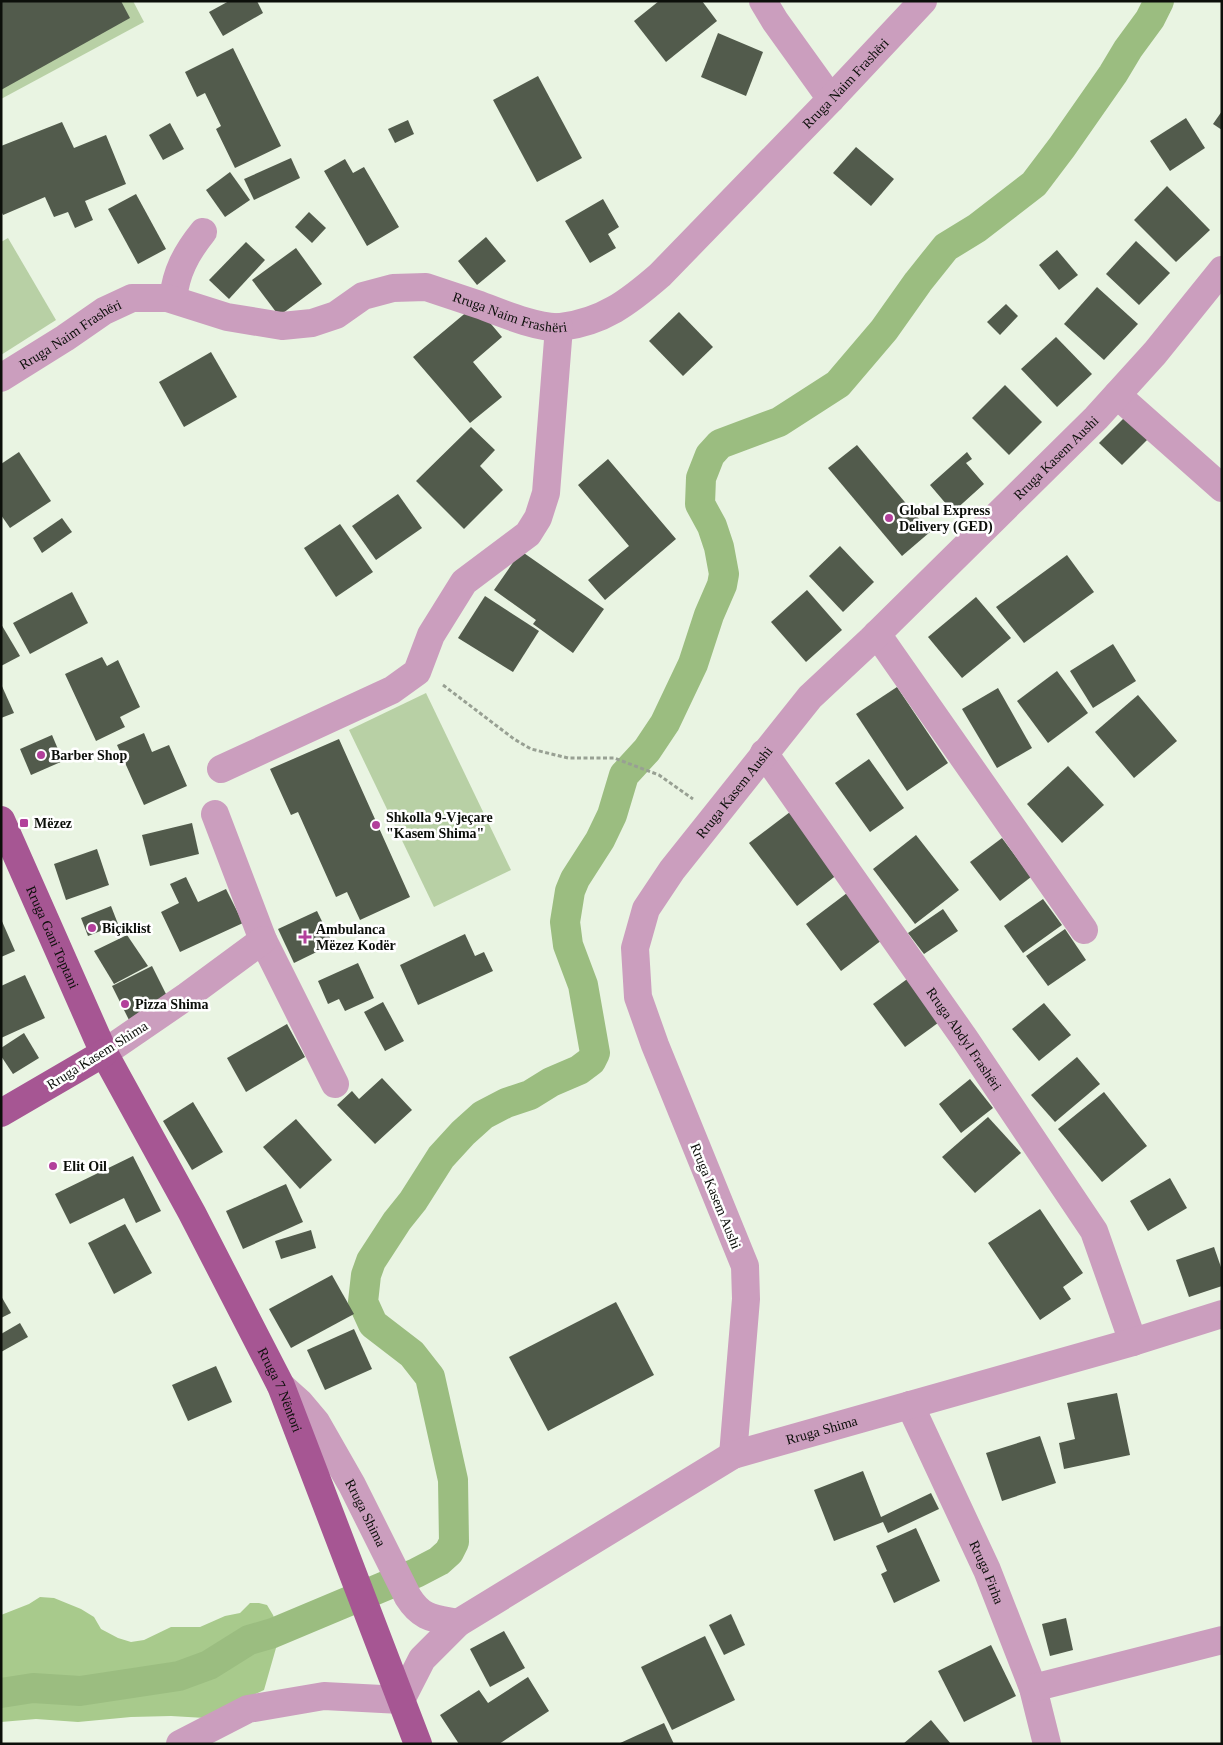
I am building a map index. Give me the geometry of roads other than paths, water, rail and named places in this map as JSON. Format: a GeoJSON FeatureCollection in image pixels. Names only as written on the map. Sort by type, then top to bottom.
{"type":"FeatureCollection","features":[{"type":"Feature","properties":{"kind":"main road","name":"Rruga Gani Toptani"},"geometry":{"type":"LineString","coordinates":[[1,820],[104,1052]]}},
{"type":"Feature","properties":{"kind":"main road","name":"Rruga Kasem Shima"},"geometry":{"type":"LineString","coordinates":[[1,1113],[104,1052]]}},
{"type":"Feature","properties":{"kind":"main road","name":"Rruga 7 Nëntori"},"geometry":{"type":"LineString","coordinates":[[104,1052],[192,1213],[281,1386],[376,1630],[418,1744]]}},
{"type":"Feature","properties":{"kind":"street"},"geometry":{"type":"LineString","coordinates":[[763,1],[775,21],[831,99]]}},
{"type":"Feature","properties":{"kind":"street","name":"Rruga Naim Frashëri"},"geometry":{"type":"LineString","coordinates":[[1,378],[66,338],[104,311],[132,298],[173,299],[227,317],[282,326],[312,323],[336,315],[363,296],[393,288],[426,287],[517,318],[559,327],[590,320],[611,312],[633,299],[660,275],[831,99],[922,1]]}},
{"type":"Feature","properties":{"kind":"street"},"geometry":{"type":"LineString","coordinates":[[173,299],[175,281],[191,247],[203,232]]}},
{"type":"Feature","properties":{"kind":"street","name":"Rruga Kasem Aushi"},"geometry":{"type":"LineString","coordinates":[[733,1455],[746,1299],[744,1266],[655,1045],[638,997],[635,948],[646,909],[672,870],[810,697],[877,634],[1117,395],[1155,353],[1222,270]]}},
{"type":"Feature","properties":{"kind":"street"},"geometry":{"type":"LineString","coordinates":[[221,769],[392,690],[417,672],[431,635],[464,582],[528,534],[538,518],[546,493],[559,327]]}},
{"type":"Feature","properties":{"kind":"street"},"geometry":{"type":"LineString","coordinates":[[1117,395],[1222,488]]}},
{"type":"Feature","properties":{"kind":"street"},"geometry":{"type":"LineString","coordinates":[[877,634],[1084,930]]}},
{"type":"Feature","properties":{"kind":"street","name":"Rruga Abdyl Frashëri"},"geometry":{"type":"LineString","coordinates":[[764,753],[965,1039],[1094,1231],[1133,1342]]}},
{"type":"Feature","properties":{"kind":"street"},"geometry":{"type":"LineString","coordinates":[[215,814],[263,940],[335,1084]]}},
{"type":"Feature","properties":{"kind":"street","name":"Rruga Kasem Shima"},"geometry":{"type":"LineString","coordinates":[[104,1052],[187,996],[263,940]]}},
{"type":"Feature","properties":{"kind":"street","name":"Rruga Shima"},"geometry":{"type":"LineString","coordinates":[[401,1700],[422,1659],[458,1623],[733,1455],[1133,1342],[1222,1314]]}},
{"type":"Feature","properties":{"kind":"street","name":"Rruga Shima"},"geometry":{"type":"LineString","coordinates":[[281,1386],[300,1403],[316,1422],[352,1485],[415,1608],[423,1615],[458,1623]]}},
{"type":"Feature","properties":{"kind":"street","name":"Rruga Firha"},"geometry":{"type":"LineString","coordinates":[[910,1405],[987,1570],[1033,1688],[1047,1744]]}},
{"type":"Feature","properties":{"kind":"street"},"geometry":{"type":"LineString","coordinates":[[1033,1688],[1222,1640]]}},
{"type":"Feature","properties":{"kind":"street"},"geometry":{"type":"LineString","coordinates":[[180,1744],[248,1709],[324,1696],[401,1700]]}},
{"type":"Feature","properties":{"kind":"waterway"},"geometry":{"type":"LineString","coordinates":[[1,1693],[33,1688],[80,1691],[179,1676],[209,1665],[249,1640],[273,1633],[416,1573],[439,1561],[449,1552],[454,1542],[453,1480],[430,1377],[412,1354],[373,1324],[363,1302],[366,1275],[371,1261],[397,1221],[413,1201],[441,1157],[463,1133],[483,1115],[506,1103],[530,1095],[551,1082],[579,1070],[591,1061],[595,1053],[583,985],[568,945],[565,922],[570,891],[575,879],[600,840],[612,815],[624,775],[647,750],[665,723],[693,664],[709,615],[722,585],[724,574],[719,547],[712,526],[700,504],[701,478],[710,455],[720,444],[779,422],[838,384],[884,330],[946,247],[977,228],[1034,184],[1113,74],[1128,49],[1150,19],[1159,1]]}},
{"type":"Feature","properties":{"kind":"place","name":"Global Express Delivery (GED)"},"geometry":{"type":"Point","coordinates":[889,518]}},
{"type":"Feature","properties":{"kind":"place","name":"Barber Shop"},"geometry":{"type":"Point","coordinates":[41,755]}},
{"type":"Feature","properties":{"kind":"place","name":"Mëzez"},"geometry":{"type":"Point","coordinates":[24,823]}},
{"type":"Feature","properties":{"kind":"place","name":"Shkolla 9-Vjeçare \"Kasem Shima\""},"geometry":{"type":"Point","coordinates":[376,825]}},
{"type":"Feature","properties":{"kind":"place","name":"Biçiklist"},"geometry":{"type":"Point","coordinates":[92,928]}},
{"type":"Feature","properties":{"kind":"place","name":"Ambulanca Mëzez Kodër"},"geometry":{"type":"Point","coordinates":[305,937]}},
{"type":"Feature","properties":{"kind":"place","name":"Pizza Shima"},"geometry":{"type":"Point","coordinates":[125,1004]}},
{"type":"Feature","properties":{"kind":"place","name":"Elit Oil"},"geometry":{"type":"Point","coordinates":[53,1166]}}]}
